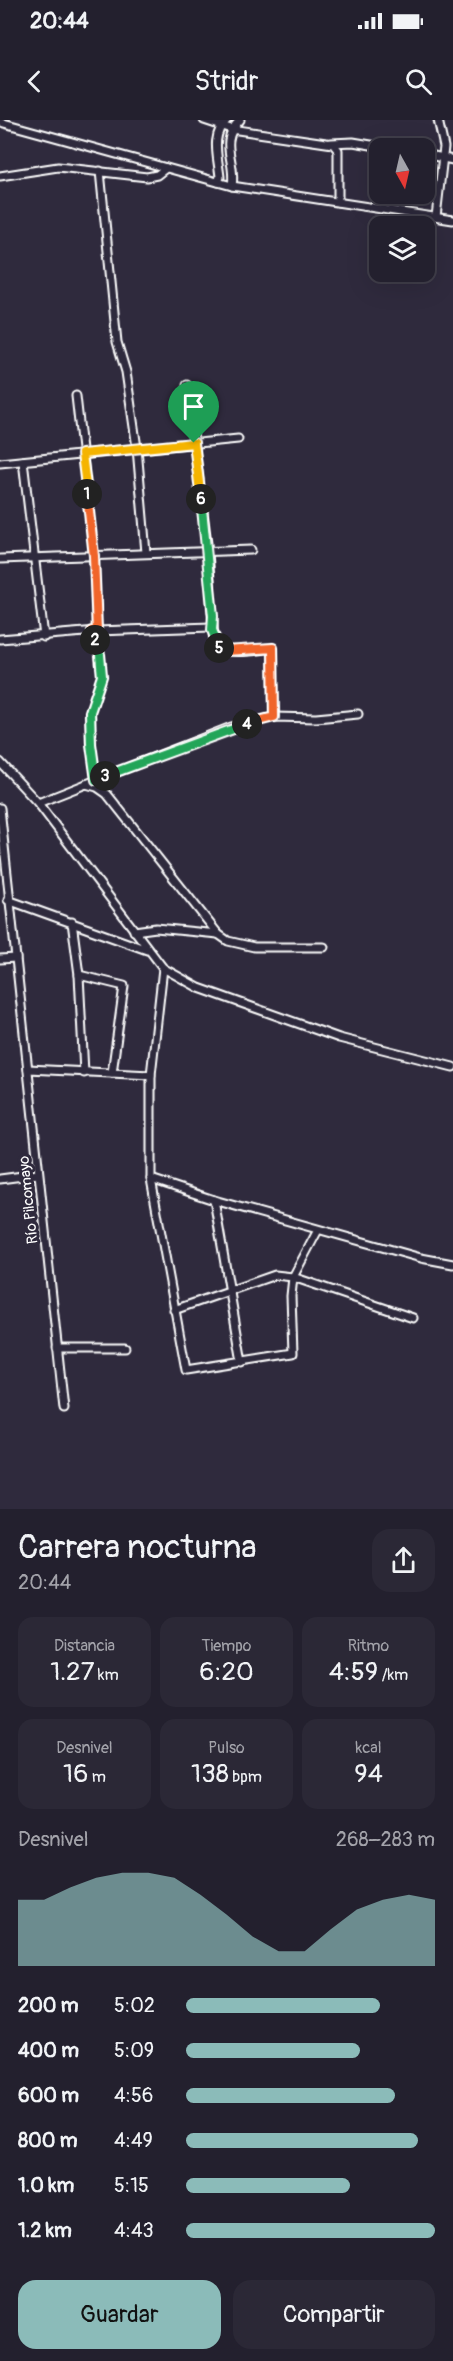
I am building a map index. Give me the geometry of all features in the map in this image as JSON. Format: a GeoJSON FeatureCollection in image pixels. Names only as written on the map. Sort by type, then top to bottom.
{"type":"FeatureCollection","features":[{"type":"Feature","properties":{"kind":"street"},"geometry":{"type":"LineString","coordinates":[[204,120],[231,129],[331,143],[353,142],[369,145]]}},
{"type":"Feature","properties":{"kind":"street"},"geometry":{"type":"LineString","coordinates":[[218,182],[220,177],[216,137],[219,126],[227,120]]}},
{"type":"Feature","properties":{"kind":"street"},"geometry":{"type":"LineString","coordinates":[[232,186],[228,138],[231,129],[240,120]]}},
{"type":"Feature","properties":{"kind":"street"},"geometry":{"type":"LineString","coordinates":[[436,217],[444,147],[438,120]]}},
{"type":"Feature","properties":{"kind":"street"},"geometry":{"type":"LineString","coordinates":[[0,122],[232,186],[453,220]]}},
{"type":"Feature","properties":{"kind":"street"},"geometry":{"type":"LineString","coordinates":[[331,143],[338,150],[338,202]]}},
{"type":"Feature","properties":{"kind":"street"},"geometry":{"type":"LineString","coordinates":[[435,156],[453,160]]}},
{"type":"Feature","properties":{"kind":"street"},"geometry":{"type":"LineString","coordinates":[[0,176],[58,167],[147,177],[158,175],[166,168]]}},
{"type":"Feature","properties":{"kind":"street"},"geometry":{"type":"LineString","coordinates":[[100,171],[117,342],[126,372],[137,448],[146,553]]}},
{"type":"Feature","properties":{"kind":"street"},"geometry":{"type":"LineString","coordinates":[[187,385],[208,552],[213,616],[211,627],[214,640],[221,650],[273,648],[274,717]]}},
{"type":"Feature","properties":{"kind":"street"},"geometry":{"type":"LineString","coordinates":[[76,396],[94,556],[95,631],[102,676],[90,712],[91,744],[96,780]]}},
{"type":"Feature","properties":{"kind":"street"},"geometry":{"type":"LineString","coordinates":[[0,463],[238,439]]}},
{"type":"Feature","properties":{"kind":"street"},"geometry":{"type":"LineString","coordinates":[[23,461],[44,637]]}},
{"type":"Feature","properties":{"kind":"street"},"geometry":{"type":"LineString","coordinates":[[0,560],[251,550]]}},
{"type":"Feature","properties":{"kind":"street"},"geometry":{"type":"LineString","coordinates":[[0,639],[95,631],[211,627]]}},
{"type":"Feature","properties":{"kind":"street"},"geometry":{"type":"LineString","coordinates":[[38,803],[231,727],[274,717],[316,718],[358,714]]}},
{"type":"Feature","properties":{"kind":"street"},"geometry":{"type":"LineString","coordinates":[[0,762],[38,803],[163,968],[199,988],[339,1038],[453,1067]]}},
{"type":"Feature","properties":{"kind":"street"},"geometry":{"type":"LineString","coordinates":[[86,784],[98,787],[107,794],[218,934],[228,941],[254,947],[324,948]]}},
{"type":"Feature","properties":{"kind":"street","name":"Río Pilcomayo"},"geometry":{"type":"LineString","coordinates":[[0,808],[64,1409]]}},
{"type":"Feature","properties":{"kind":"street"},"geometry":{"type":"LineString","coordinates":[[8,900],[149,950]]}},
{"type":"Feature","properties":{"kind":"street"},"geometry":{"type":"LineString","coordinates":[[72,922],[79,975],[84,1073]]}},
{"type":"Feature","properties":{"kind":"street"},"geometry":{"type":"LineString","coordinates":[[134,932],[156,928],[218,934]]}},
{"type":"Feature","properties":{"kind":"street"},"geometry":{"type":"LineString","coordinates":[[0,959],[16,958]]}},
{"type":"Feature","properties":{"kind":"street"},"geometry":{"type":"LineString","coordinates":[[163,968],[151,1075],[151,1179],[186,1370],[293,1353],[291,1296],[293,1277],[318,1230]]}},
{"type":"Feature","properties":{"kind":"street"},"geometry":{"type":"LineString","coordinates":[[79,975],[124,986],[112,1073]]}},
{"type":"Feature","properties":{"kind":"street"},"geometry":{"type":"LineString","coordinates":[[28,1069],[151,1075]]}},
{"type":"Feature","properties":{"kind":"street"},"geometry":{"type":"LineString","coordinates":[[0,1179],[38,1174]]}},
{"type":"Feature","properties":{"kind":"street"},"geometry":{"type":"LineString","coordinates":[[151,1179],[318,1230],[421,1258],[453,1263]]}},
{"type":"Feature","properties":{"kind":"street"},"geometry":{"type":"LineString","coordinates":[[214,1200],[242,1362]]}},
{"type":"Feature","properties":{"kind":"street"},"geometry":{"type":"LineString","coordinates":[[174,1310],[275,1275],[293,1277],[412,1318]]}},
{"type":"Feature","properties":{"kind":"street"},"geometry":{"type":"LineString","coordinates":[[57,1348],[125,1348]]}},
{"type":"Feature","properties":{"kind":"route"},"geometry":{"type":"LineString","coordinates":[[194,443],[208,552],[213,616],[211,627],[214,640],[221,650],[225,651],[273,648],[274,717],[231,727],[96,780],[91,744],[90,712],[102,676],[100,655],[92,631],[97,631],[94,556],[82,454],[194,443]]}}]}
